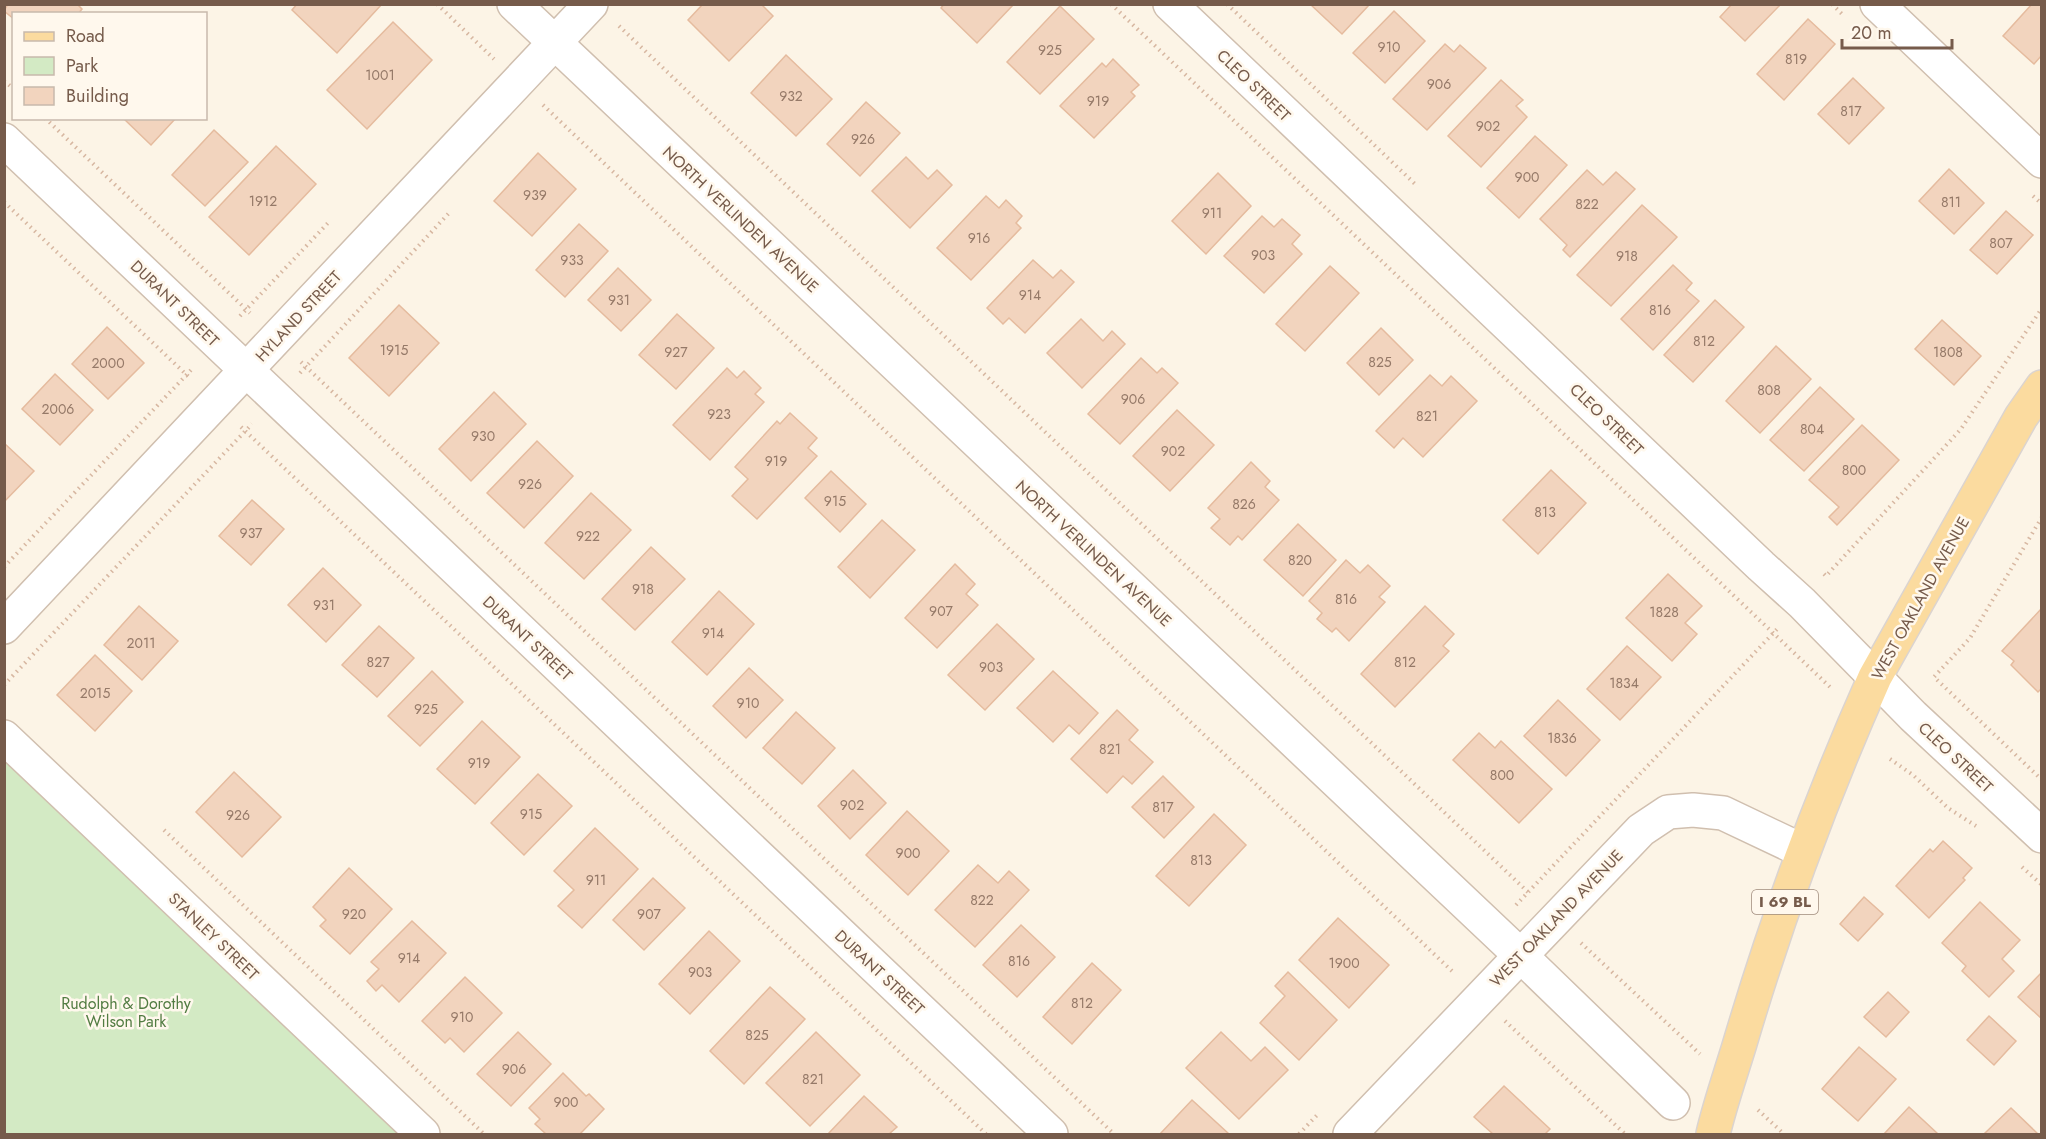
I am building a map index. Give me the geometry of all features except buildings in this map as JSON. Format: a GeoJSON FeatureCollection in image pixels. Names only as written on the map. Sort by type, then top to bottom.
{"type":"FeatureCollection","features":[{"type":"Feature","properties":{"kind":"main road","name":"WEST OAKLAND AVENUE"},"geometry":{"type":"LineString","coordinates":[[1713,1134],[1765,958],[1803,851],[1875,676],[2021,417],[2042,387]]}},
{"type":"Feature","properties":{"kind":"street","name":"NORTH VERLINDEN AVENUE"},"geometry":{"type":"LineString","coordinates":[[514,4],[1520,955],[1673,1103]]}},
{"type":"Feature","properties":{"kind":"street","name":"CLEO STREET"},"geometry":{"type":"LineString","coordinates":[[1170,4],[1802,603],[1912,716],[2042,836]]}},
{"type":"Feature","properties":{"kind":"street"},"geometry":{"type":"LineString","coordinates":[[1877,4],[2042,161]]}},
{"type":"Feature","properties":{"kind":"street","name":"HYLAND STREET"},"geometry":{"type":"LineString","coordinates":[[4,627],[555,43],[603,13]]}},
{"type":"Feature","properties":{"kind":"street","name":"DURANT STREET"},"geometry":{"type":"LineString","coordinates":[[4,140],[1052,1134]]}},
{"type":"Feature","properties":{"kind":"street","name":"STANLEY STREET"},"geometry":{"type":"LineString","coordinates":[[4,737],[423,1134]]}},
{"type":"Feature","properties":{"kind":"street","name":"WEST OAKLAND AVENUE"},"geometry":{"type":"LineString","coordinates":[[1350,1134],[1641,830],[1668,812],[1693,810],[1723,813],[1803,851]]}},
{"type":"Feature","properties":{"kind":"path"},"geometry":{"type":"LineString","coordinates":[[437,4],[1625,1134]]}},
{"type":"Feature","properties":{"kind":"path"},"geometry":{"type":"LineString","coordinates":[[1111,4],[1830,687]]}},
{"type":"Feature","properties":{"kind":"path"},"geometry":{"type":"LineString","coordinates":[[603,13],[1700,1054]]}},
{"type":"Feature","properties":{"kind":"path"},"geometry":{"type":"LineString","coordinates":[[47,120],[1114,1134]]}},
{"type":"Feature","properties":{"kind":"path"},"geometry":{"type":"LineString","coordinates":[[4,202],[986,1134]]}},
{"type":"Feature","properties":{"kind":"path"},"geometry":{"type":"LineString","coordinates":[[4,685],[450,212]]}},
{"type":"Feature","properties":{"kind":"path"},"geometry":{"type":"LineString","coordinates":[[4,567],[328,223]]}},
{"type":"Feature","properties":{"kind":"path"},"geometry":{"type":"LineString","coordinates":[[1826,576],[1961,429],[2042,308]]}},
{"type":"Feature","properties":{"kind":"path"},"geometry":{"type":"LineString","coordinates":[[2042,517],[1970,638],[1934,677],[2042,780]]}},
{"type":"Feature","properties":{"kind":"path"},"geometry":{"type":"LineString","coordinates":[[1493,930],[1782,624]]}},
{"type":"Feature","properties":{"kind":"path"},"geometry":{"type":"LineString","coordinates":[[1890,759],[1913,775],[1948,808],[1977,827]]}},
{"type":"Feature","properties":{"kind":"path"},"geometry":{"type":"LineString","coordinates":[[164,830],[484,1134]]}},
{"type":"Feature","properties":{"kind":"path"},"geometry":{"type":"LineString","coordinates":[[2018,863],[2042,885]]}},
{"type":"Feature","properties":{"kind":"path"},"geometry":{"type":"LineString","coordinates":[[1445,980],[1454,972]]}},
{"type":"Feature","properties":{"kind":"path"},"geometry":{"type":"LineString","coordinates":[[1299,1134],[1324,1109]]}},
{"type":"Feature","properties":{"kind":"path"},"geometry":{"type":"LineString","coordinates":[[1758,1110],[1784,1134]]}},
{"type":"Feature","properties":{"kind":"green space","name":"Rudolph & Dorothy Wilson Park"},"geometry":{"type":"Polygon","coordinates":[[[5,727],[432,1134],[5,1134],[5,727]]]}}]}
